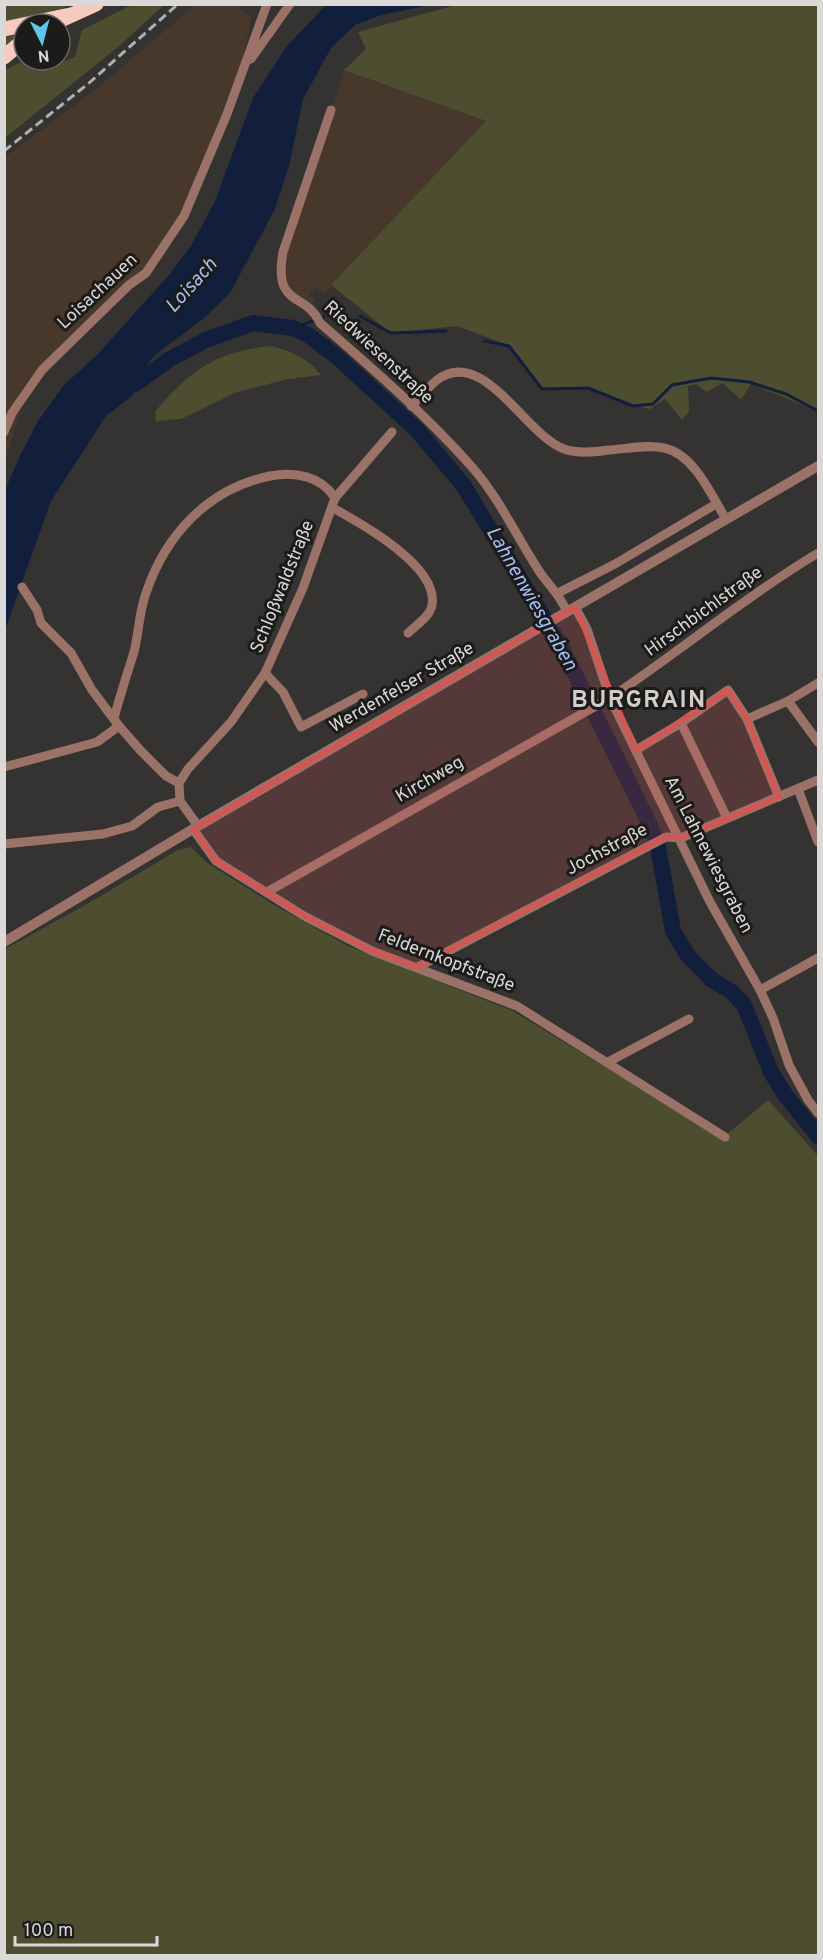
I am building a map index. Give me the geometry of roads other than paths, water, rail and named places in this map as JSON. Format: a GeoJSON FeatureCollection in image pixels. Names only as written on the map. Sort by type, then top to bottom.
{"type":"FeatureCollection","features":[{"type":"Feature","properties":{"kind":"highway"},"geometry":{"type":"LineString","coordinates":[[72,14],[96,4]]}},
{"type":"Feature","properties":{"kind":"street","name":"Loisachauen"},"geometry":{"type":"LineString","coordinates":[[4,432],[12,413],[42,370],[129,285],[146,273],[184,216],[244,68],[267,4]]}},
{"type":"Feature","properties":{"kind":"street","name":"Loisachauen"},"geometry":{"type":"LineString","coordinates":[[244,68],[290,4]]}},
{"type":"Feature","properties":{"kind":"street","name":"Riedwiesenstraße"},"geometry":{"type":"LineString","coordinates":[[331,110],[280,270],[282,283],[291,298],[318,319],[411,406],[473,469],[521,538],[540,572],[571,609]]}},
{"type":"Feature","properties":{"kind":"street"},"geometry":{"type":"LineString","coordinates":[[411,406],[438,380],[449,374],[456,372],[484,379],[528,424],[550,442],[565,449],[588,452],[649,447],[675,452],[682,456],[699,475],[726,519]]}},
{"type":"Feature","properties":{"kind":"street","name":"Schloßwaldstraße"},"geometry":{"type":"LineString","coordinates":[[179,783],[231,722],[264,673],[288,624],[334,503],[392,432]]}},
{"type":"Feature","properties":{"kind":"street","name":"Werdenfelser Straße"},"geometry":{"type":"LineString","coordinates":[[4,942],[195,828],[819,466]]}},
{"type":"Feature","properties":{"kind":"street"},"geometry":{"type":"LineString","coordinates":[[4,767],[97,742],[116,722],[146,592],[161,560],[189,518],[204,504],[241,484],[279,474],[303,476],[320,481],[334,503],[391,542],[423,577],[432,596],[432,607],[427,616],[408,633]]}},
{"type":"Feature","properties":{"kind":"street"},"geometry":{"type":"LineString","coordinates":[[558,592],[615,564],[716,504]]}},
{"type":"Feature","properties":{"kind":"street","name":"Hirschbichlstraße"},"geometry":{"type":"LineString","coordinates":[[610,698],[659,665],[745,600],[819,553]]}},
{"type":"Feature","properties":{"kind":"street"},"geometry":{"type":"LineString","coordinates":[[4,844],[104,834],[132,826],[158,807],[180,801],[179,783],[153,763],[116,722],[92,690],[71,653],[41,622],[37,610],[22,587]]}},
{"type":"Feature","properties":{"kind":"street","name":"Am Lahnewiesgraben"},"geometry":{"type":"LineString","coordinates":[[571,609],[587,629],[610,698],[681,838],[710,902],[760,990],[773,1018],[789,1065],[808,1100],[819,1113]]}},
{"type":"Feature","properties":{"kind":"street"},"geometry":{"type":"LineString","coordinates":[[264,673],[283,692],[301,727],[363,694]]}},
{"type":"Feature","properties":{"kind":"street"},"geometry":{"type":"LineString","coordinates":[[747,719],[819,683]]}},
{"type":"Feature","properties":{"kind":"street"},"geometry":{"type":"LineString","coordinates":[[636,750],[681,723],[728,690],[747,719],[779,797]]}},
{"type":"Feature","properties":{"kind":"street","name":"Kirchweg"},"geometry":{"type":"LineString","coordinates":[[267,892],[610,698]]}},
{"type":"Feature","properties":{"kind":"street"},"geometry":{"type":"LineString","coordinates":[[788,700],[819,742]]}},
{"type":"Feature","properties":{"kind":"street"},"geometry":{"type":"LineString","coordinates":[[681,723],[727,819]]}},
{"type":"Feature","properties":{"kind":"street","name":"Jochstraße"},"geometry":{"type":"LineString","coordinates":[[418,967],[666,837],[681,838],[819,780]]}},
{"type":"Feature","properties":{"kind":"street"},"geometry":{"type":"LineString","coordinates":[[798,789],[819,842]]}},
{"type":"Feature","properties":{"kind":"street","name":"Feldernkopfstraße"},"geometry":{"type":"LineString","coordinates":[[180,801],[216,861],[304,916],[372,951],[500,997],[726,1137]]}},
{"type":"Feature","properties":{"kind":"street"},"geometry":{"type":"LineString","coordinates":[[760,990],[819,958]]}},
{"type":"Feature","properties":{"kind":"street"},"geometry":{"type":"LineString","coordinates":[[608,1062],[689,1019]]}},
{"type":"Feature","properties":{"kind":"water","name":"Loisach"},"geometry":{"type":"Polygon","coordinates":[[[326,5],[430,5],[381,15],[355,25],[331,48],[303,99],[289,166],[275,209],[230,293],[203,319],[155,355],[139,375],[132,396],[106,416],[51,501],[5,630],[5,490],[38,421],[64,385],[97,355],[169,275],[191,246],[215,201],[253,98],[287,46],[326,5]]]}},
{"type":"Feature","properties":{"kind":"waterway"},"geometry":{"type":"LineString","coordinates":[[360,316],[391,333],[446,331]]}},
{"type":"Feature","properties":{"kind":"waterway"},"geometry":{"type":"LineString","coordinates":[[293,328],[324,317]]}},
{"type":"Feature","properties":{"kind":"waterway","name":"Lahnenwiesgraben"},"geometry":{"type":"LineString","coordinates":[[114,392],[135,384],[170,359],[206,340],[253,323],[293,328],[308,335],[336,356],[417,430],[463,485],[561,646],[649,823],[658,847],[673,931],[688,956],[712,980],[732,992],[744,1005],[771,1072],[786,1096],[818,1136]]}},
{"type":"Feature","properties":{"kind":"waterway"},"geometry":{"type":"LineString","coordinates":[[485,341],[509,346],[542,389],[588,388],[633,406],[653,404],[672,385],[711,378],[749,382],[786,394],[818,411]]}},
{"type":"Feature","properties":{"kind":"railway"},"geometry":{"type":"LineString","coordinates":[[4,151],[89,83],[178,4]]}},
{"type":"Feature","properties":{"kind":"district","name":"BURGRAIN"},"geometry":{"type":"Point","coordinates":[639,701]}}]}
